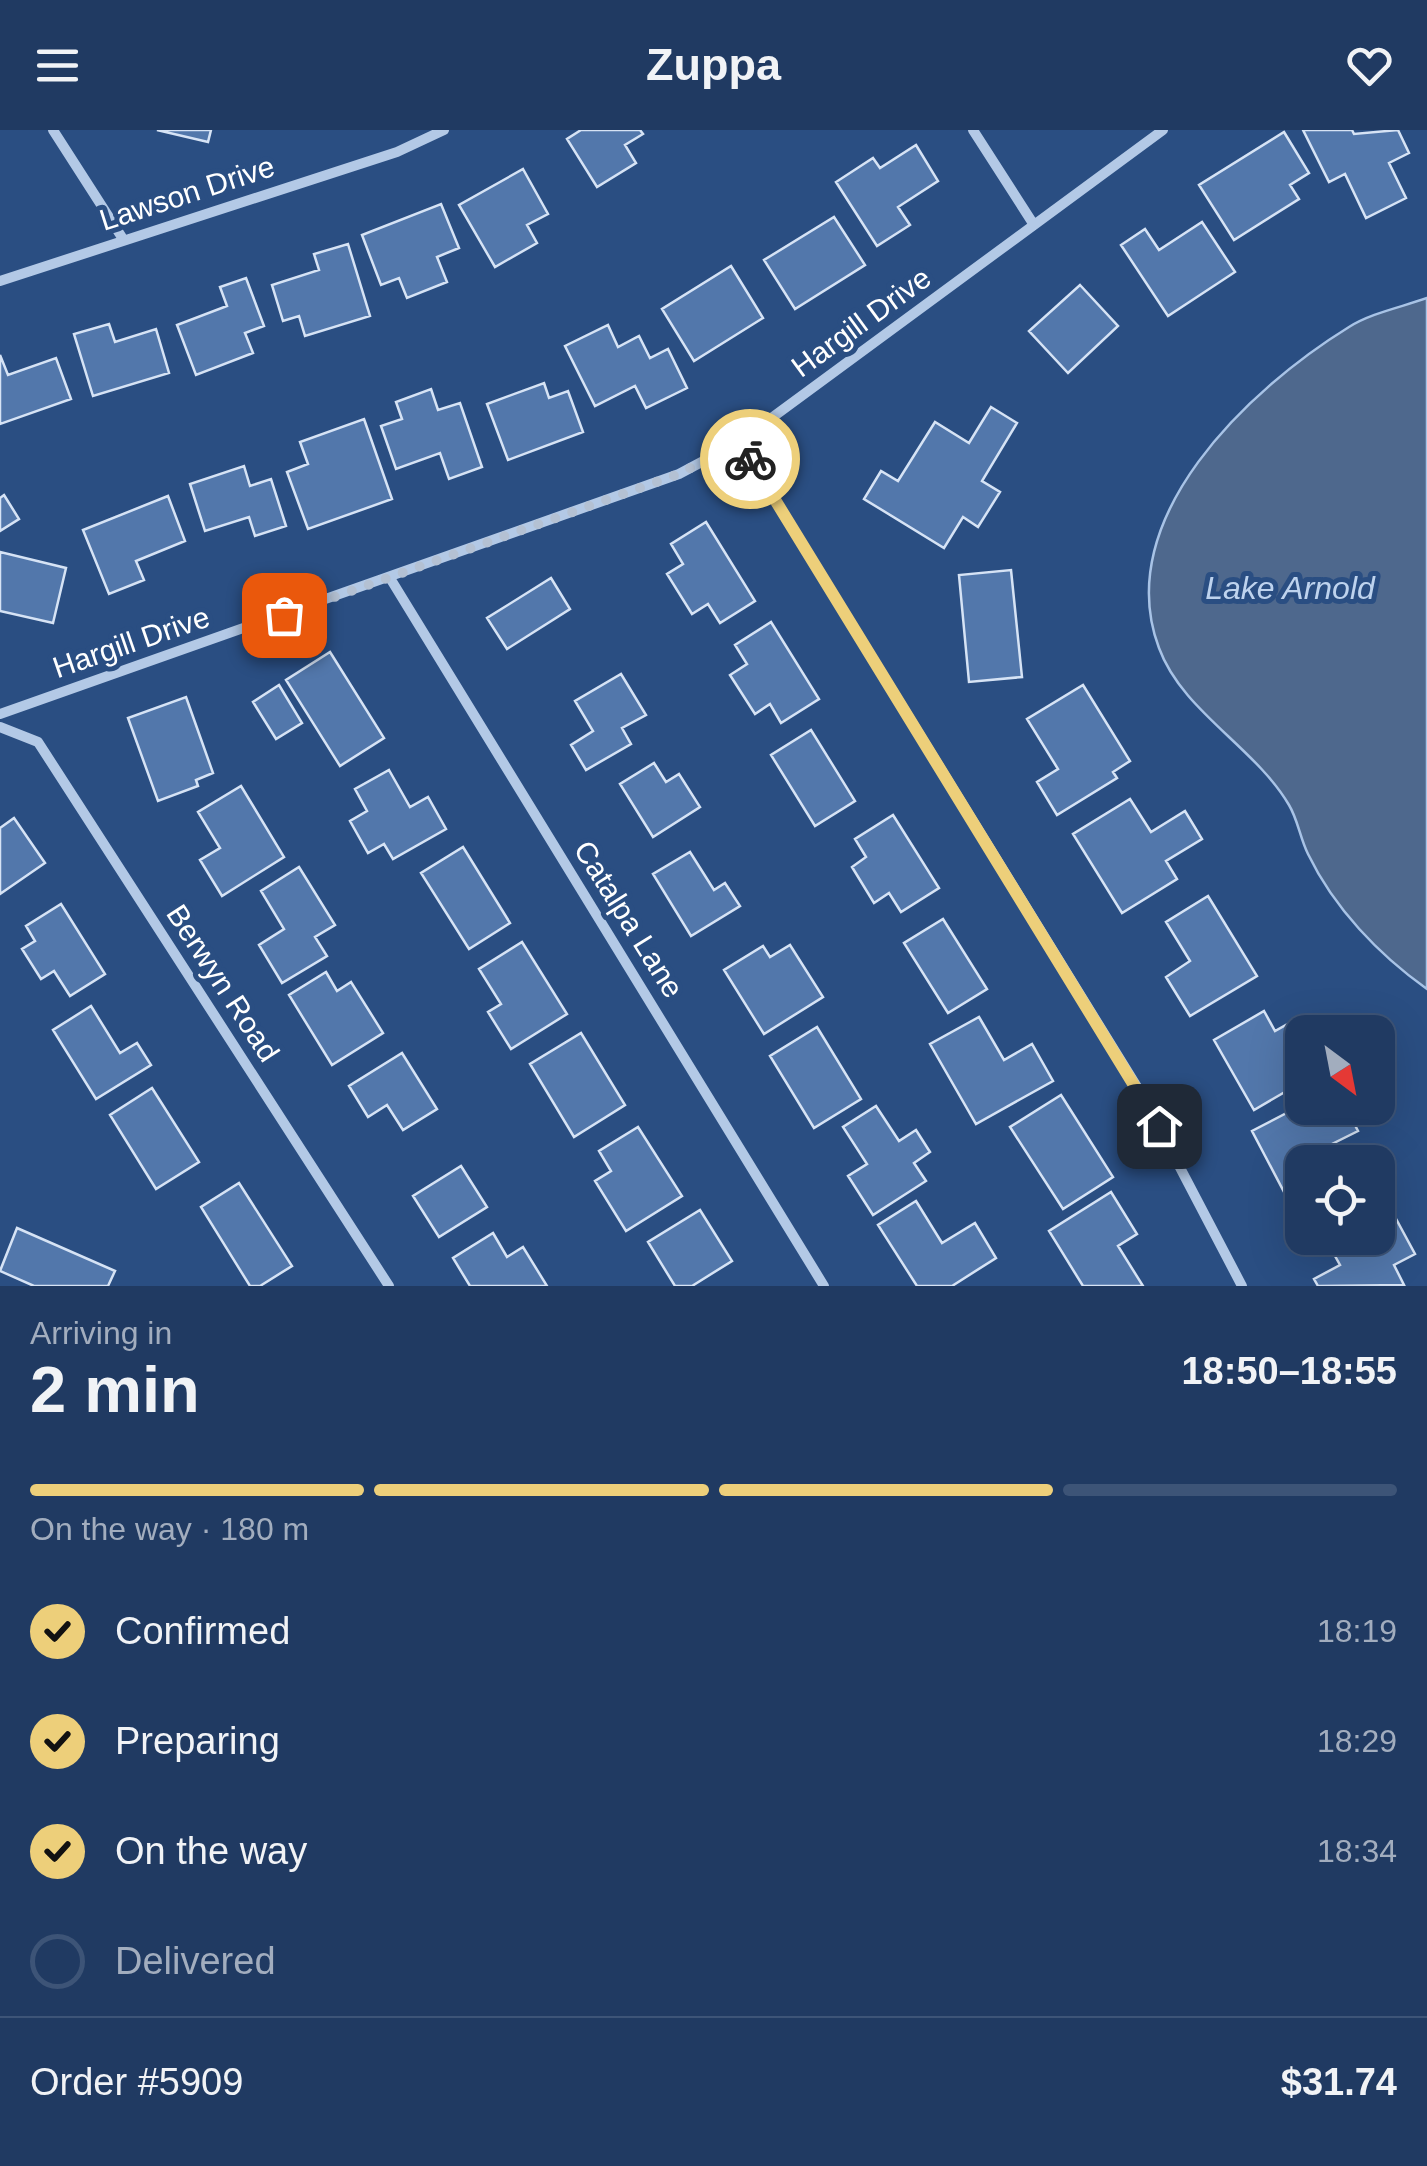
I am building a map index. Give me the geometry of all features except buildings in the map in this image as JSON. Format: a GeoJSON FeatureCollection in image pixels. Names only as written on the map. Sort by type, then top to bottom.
{"type":"FeatureCollection","features":[{"type":"Feature","properties":{"kind":"street"},"geometry":{"type":"LineString","coordinates":[[53,130],[124,239]]}},
{"type":"Feature","properties":{"kind":"street","name":"Lawson Drive"},"geometry":{"type":"LineString","coordinates":[[0,281],[397,152],[444,130]]}},
{"type":"Feature","properties":{"kind":"street"},"geometry":{"type":"LineString","coordinates":[[974,130],[1034,225]]}},
{"type":"Feature","properties":{"kind":"street","name":"Hargill Drive"},"geometry":{"type":"LineString","coordinates":[[0,714],[679,474],[740,442],[1163,130]]}},
{"type":"Feature","properties":{"kind":"street"},"geometry":{"type":"LineString","coordinates":[[740,442],[1142,1094],[1242,1286]]}},
{"type":"Feature","properties":{"kind":"street","name":"Catalpa Lane"},"geometry":{"type":"LineString","coordinates":[[390,578],[824,1286]]}},
{"type":"Feature","properties":{"kind":"street","name":"Berwyn Road"},"geometry":{"type":"LineString","coordinates":[[0,727],[38,742],[389,1286]]}},
{"type":"Feature","properties":{"kind":"water","name":"Lake Arnold"},"geometry":{"type":"Polygon","coordinates":[[[1427,298],[1427,989],[1375,946],[1344,911],[1319,874],[1292,811],[1275,784],[1184,691],[1159,648],[1149,599],[1154,552],[1171,505],[1198,462],[1232,421],[1310,353],[1349,327],[1427,298]]]}},
{"type":"Feature","properties":{"kind":"way so far"},"geometry":{"type":"LineString","coordinates":[[284,615],[679,474],[740,442],[750,459]]}},
{"type":"Feature","properties":{"kind":"route"},"geometry":{"type":"LineString","coordinates":[[750,459],[1159,1126]]}}]}
